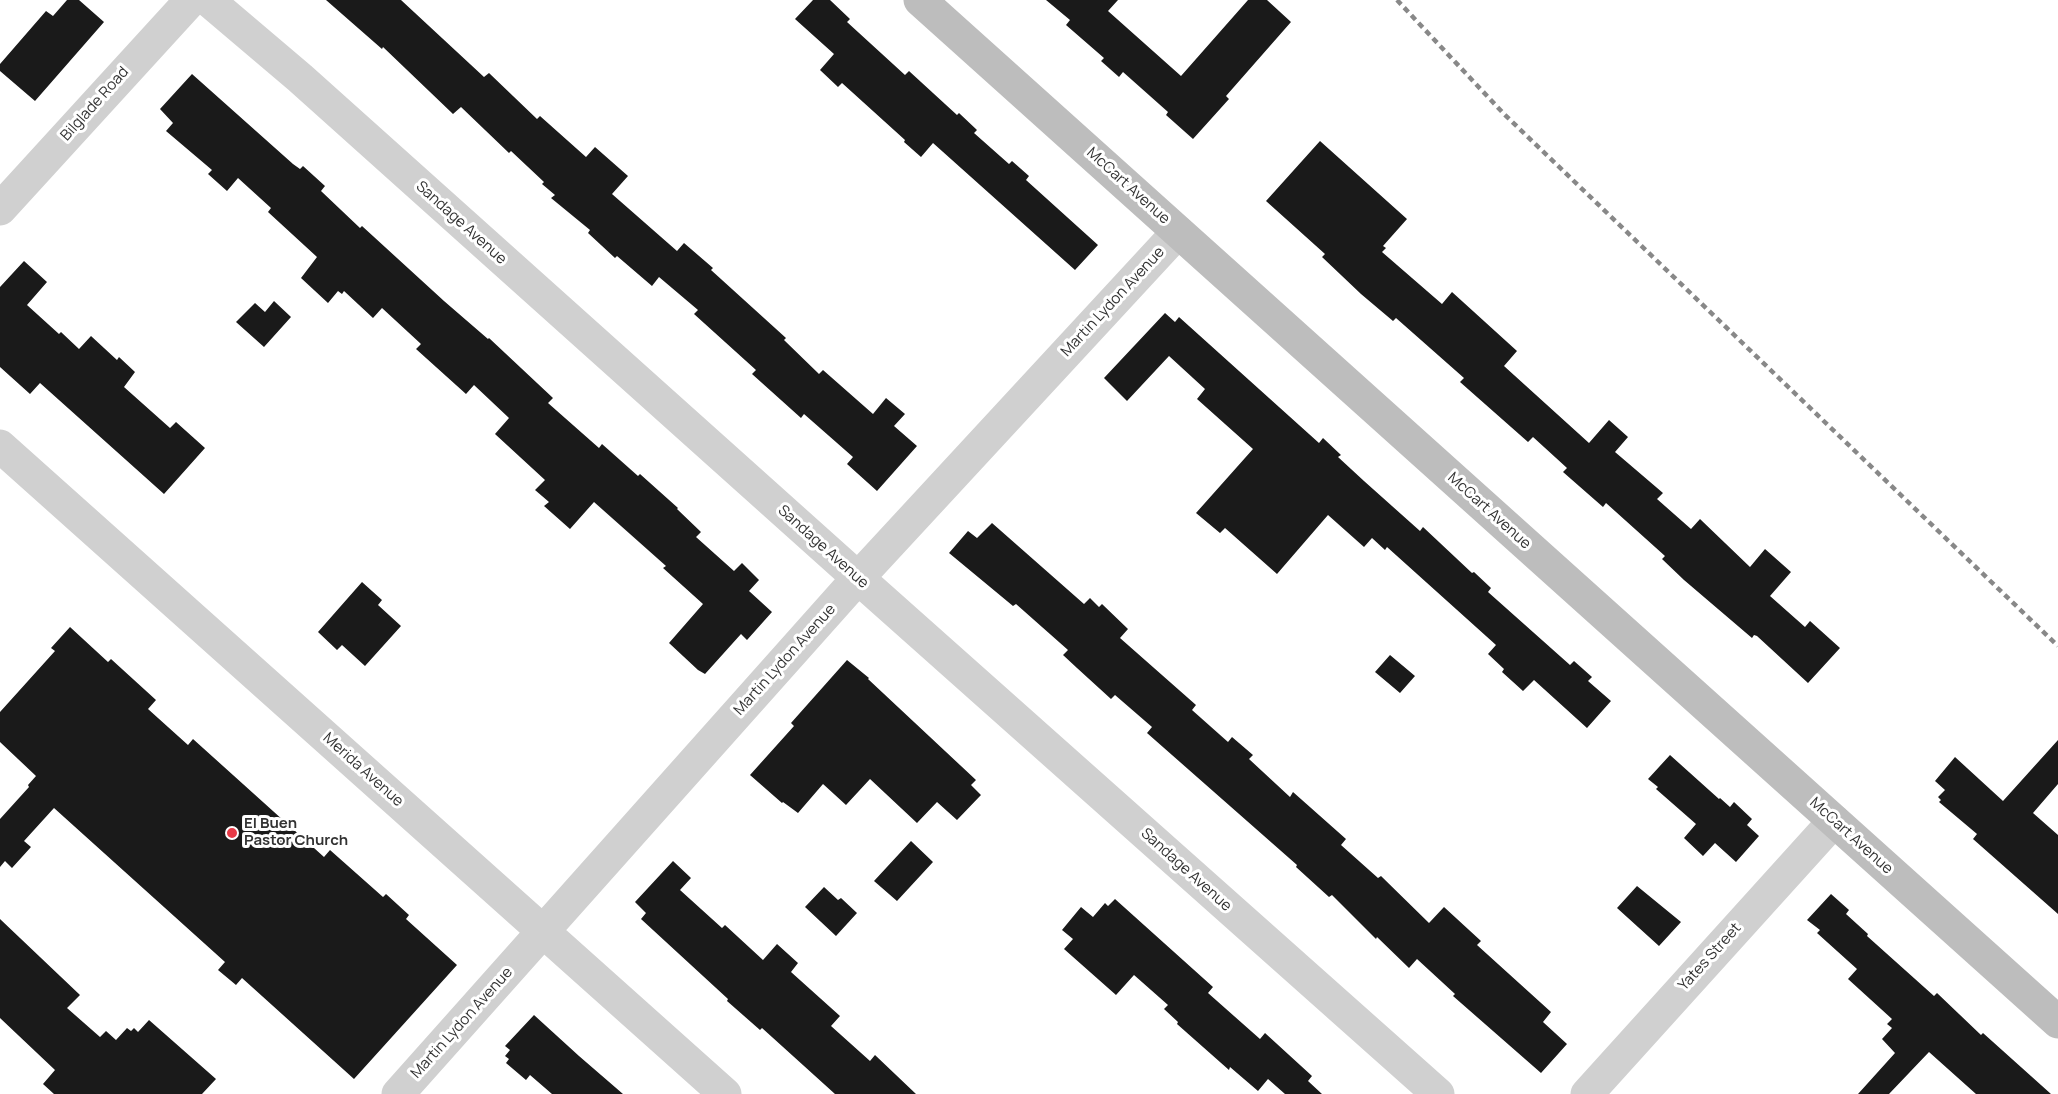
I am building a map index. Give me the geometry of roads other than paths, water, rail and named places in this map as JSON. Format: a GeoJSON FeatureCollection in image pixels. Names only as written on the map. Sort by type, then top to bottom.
{"type":"FeatureCollection","features":[{"type":"Feature","properties":{"kind":"main road","name":"McCart Avenue"},"geometry":{"type":"LineString","coordinates":[[920,0],[2058,1023]]}},
{"type":"Feature","properties":{"kind":"street","name":"Bilglade Road"},"geometry":{"type":"LineString","coordinates":[[0,209],[190,0]]}},
{"type":"Feature","properties":{"kind":"street","name":"Sandage Avenue"},"geometry":{"type":"LineString","coordinates":[[208,0],[300,78],[1438,1094]]}},
{"type":"Feature","properties":{"kind":"street","name":"Martin Lydon Avenue"},"geometry":{"type":"LineString","coordinates":[[398,1094],[858,578],[1178,232]]}},
{"type":"Feature","properties":{"kind":"street","name":"Merida Avenue"},"geometry":{"type":"LineString","coordinates":[[0,446],[725,1094]]}},
{"type":"Feature","properties":{"kind":"street","name":"Yates Street"},"geometry":{"type":"LineString","coordinates":[[1587,1094],[1834,821]]}},
{"type":"Feature","properties":{"kind":"railway"},"geometry":{"type":"LineString","coordinates":[[1397,0],[1504,114],[2058,646]]}},
{"type":"Feature","properties":{"kind":"place","name":"El Buen Pastor Church"},"geometry":{"type":"Point","coordinates":[232,833]}}]}
